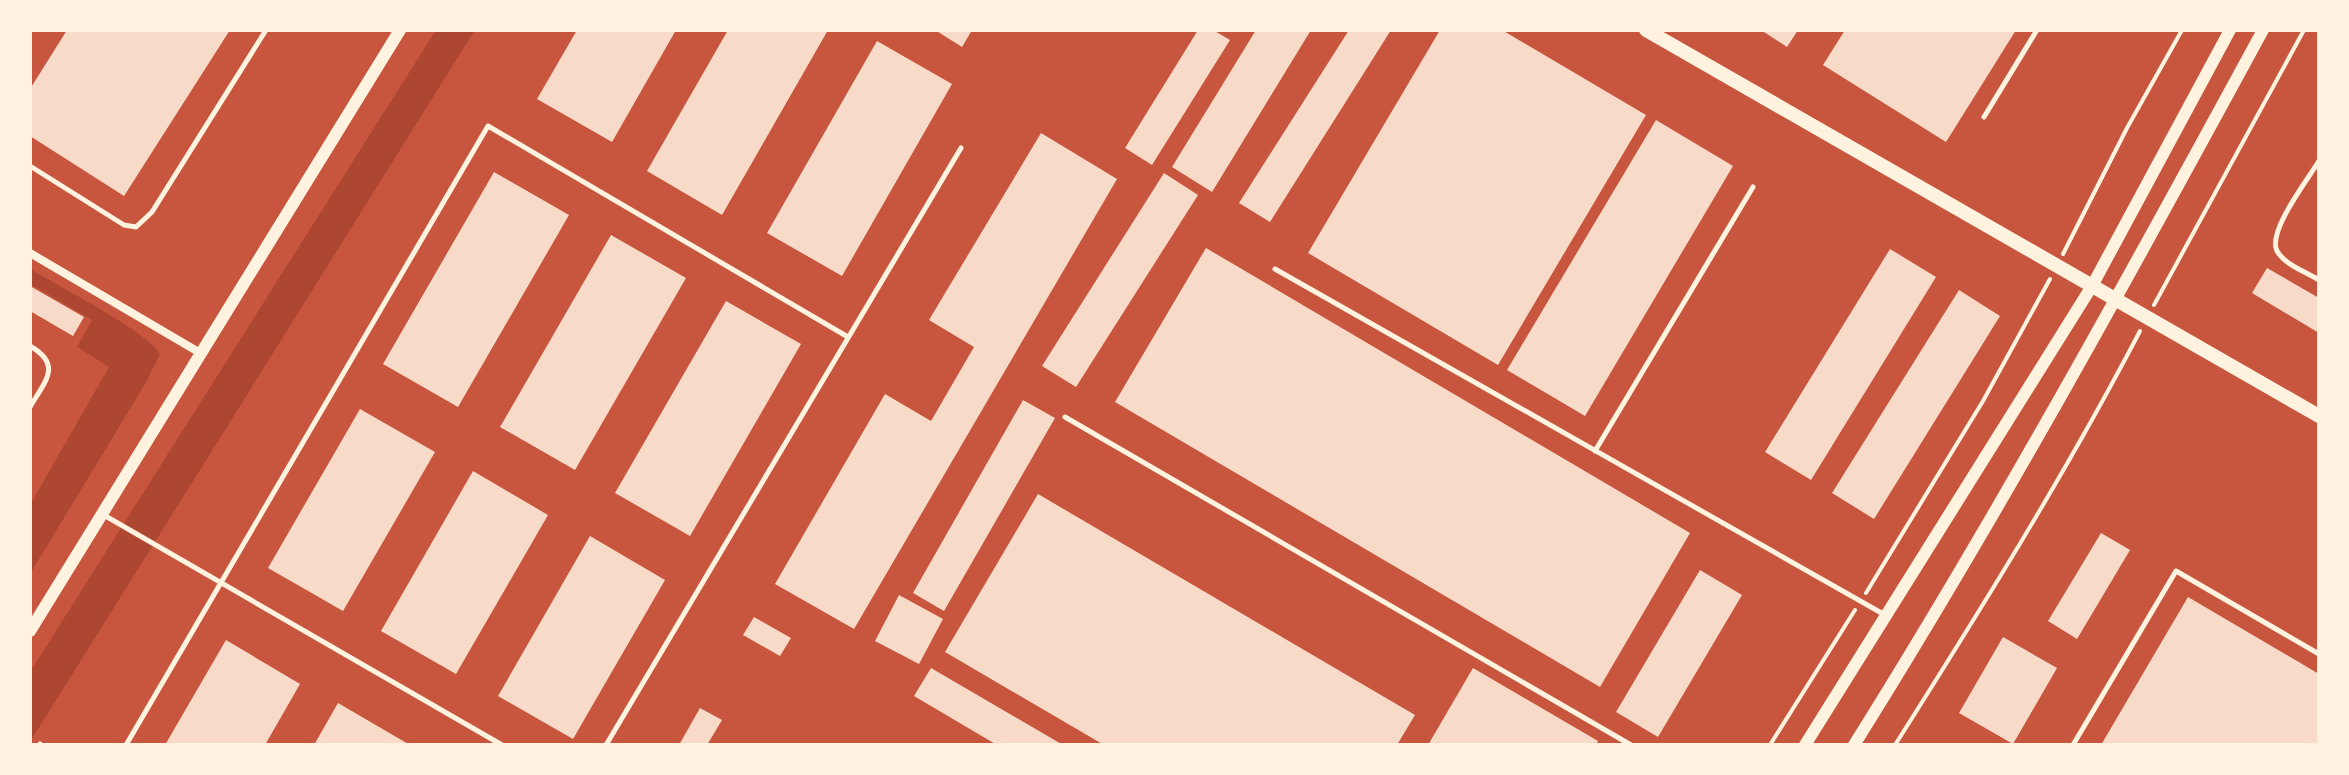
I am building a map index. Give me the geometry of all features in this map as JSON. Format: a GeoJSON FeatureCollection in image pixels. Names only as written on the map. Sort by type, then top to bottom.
{"type":"FeatureCollection","features":[{"type":"Feature","properties":{"kind":"main road"},"geometry":{"type":"LineString","coordinates":[[1646,30],[2319,416]]}},
{"type":"Feature","properties":{"kind":"street"},"geometry":{"type":"LineString","coordinates":[[30,631],[400,30]]}},
{"type":"Feature","properties":{"kind":"street"},"geometry":{"type":"LineString","coordinates":[[1805,745],[2092,286],[2230,30]]}},
{"type":"Feature","properties":{"kind":"street"},"geometry":{"type":"LineString","coordinates":[[1854,745],[1927,629],[2116,300],[2263,30]]}},
{"type":"Feature","properties":{"kind":"street"},"geometry":{"type":"LineString","coordinates":[[30,253],[202,354]]}},
{"type":"Feature","properties":{"kind":"lane"},"geometry":{"type":"LineString","coordinates":[[30,166],[124,225],[136,227],[152,212],[266,30]]}},
{"type":"Feature","properties":{"kind":"lane"},"geometry":{"type":"LineString","coordinates":[[1984,117],[2037,30]]}},
{"type":"Feature","properties":{"kind":"lane"},"geometry":{"type":"LineString","coordinates":[[126,745],[488,126],[848,337]]}},
{"type":"Feature","properties":{"kind":"lane"},"geometry":{"type":"LineString","coordinates":[[606,745],[961,148]]}},
{"type":"Feature","properties":{"kind":"lane"},"geometry":{"type":"LineString","coordinates":[[2319,161],[2280,224],[2274,242],[2278,253],[2287,262],[2319,280]]}},
{"type":"Feature","properties":{"kind":"lane"},"geometry":{"type":"LineString","coordinates":[[1595,451],[1753,187]]}},
{"type":"Feature","properties":{"kind":"lane"},"geometry":{"type":"LineString","coordinates":[[1275,269],[1886,615]]}},
{"type":"Feature","properties":{"kind":"lane"},"geometry":{"type":"LineString","coordinates":[[30,346],[45,354],[50,365],[49,375],[30,407]]}},
{"type":"Feature","properties":{"kind":"lane"},"geometry":{"type":"LineString","coordinates":[[1065,417],[1631,745]]}},
{"type":"Feature","properties":{"kind":"lane"},"geometry":{"type":"LineString","coordinates":[[102,514],[502,745]]}},
{"type":"Feature","properties":{"kind":"lane"},"geometry":{"type":"LineString","coordinates":[[2073,745],[2176,571],[2319,654]]}},
{"type":"Feature","properties":{"kind":"path"},"geometry":{"type":"LineString","coordinates":[[1770,745],[1983,401],[2182,30]]}},
{"type":"Feature","properties":{"kind":"path"},"geometry":{"type":"LineString","coordinates":[[1895,745],[1967,631],[2103,402],[2304,30]]}},
{"type":"Feature","properties":{"kind":"shaded area"},"geometry":{"type":"Polygon","coordinates":[[[436,30],[475,30],[30,742],[30,672],[436,30]]]}},
{"type":"Feature","properties":{"kind":"shaded area"},"geometry":{"type":"Polygon","coordinates":[[[30,269],[121,322],[153,345],[160,354],[30,574],[30,505],[109,367],[77,347],[92,320],[30,284],[30,269]]]}},
{"type":"Feature","properties":{"kind":"building"},"geometry":{"type":"Polygon","coordinates":[[[67,30],[230,30],[124,196],[30,136],[30,89],[67,30]]]}},
{"type":"Feature","properties":{"kind":"building"},"geometry":{"type":"Polygon","coordinates":[[[577,30],[676,30],[612,142],[537,99],[577,30]]]}},
{"type":"Feature","properties":{"kind":"building"},"geometry":{"type":"Polygon","coordinates":[[[728,30],[828,30],[722,215],[647,171],[728,30]]]}},
{"type":"Feature","properties":{"kind":"building"},"geometry":{"type":"Polygon","coordinates":[[[935,30],[972,30],[962,47],[935,30]]]}},
{"type":"Feature","properties":{"kind":"building"},"geometry":{"type":"Polygon","coordinates":[[[1198,30],[1213,30],[1230,40],[1152,165],[1125,148],[1198,30]]]}},
{"type":"Feature","properties":{"kind":"building"},"geometry":{"type":"Polygon","coordinates":[[[1256,30],[1311,30],[1212,192],[1172,167],[1256,30]]]}},
{"type":"Feature","properties":{"kind":"building"},"geometry":{"type":"Polygon","coordinates":[[[1349,30],[1391,30],[1270,222],[1239,203],[1349,30]]]}},
{"type":"Feature","properties":{"kind":"building"},"geometry":{"type":"Polygon","coordinates":[[[1440,30],[1502,30],[1646,115],[1498,365],[1308,253],[1440,30]]]}},
{"type":"Feature","properties":{"kind":"building"},"geometry":{"type":"Polygon","coordinates":[[[1761,30],[1798,30],[1787,47],[1761,30]]]}},
{"type":"Feature","properties":{"kind":"building"},"geometry":{"type":"Polygon","coordinates":[[[1845,30],[2016,30],[1946,142],[1823,65],[1845,30]]]}},
{"type":"Feature","properties":{"kind":"building"},"geometry":{"type":"Polygon","coordinates":[[[877,41],[952,84],[842,276],[767,233],[877,41]]]}},
{"type":"Feature","properties":{"kind":"building"},"geometry":{"type":"Polygon","coordinates":[[[1656,120],[1733,166],[1585,416],[1507,370],[1656,120]]]}},
{"type":"Feature","properties":{"kind":"building"},"geometry":{"type":"Polygon","coordinates":[[[1041,133],[1117,179],[854,629],[775,584],[885,394],[931,421],[974,347],[929,320],[1041,133]]]}},
{"type":"Feature","properties":{"kind":"building"},"geometry":{"type":"Polygon","coordinates":[[[494,172],[569,215],[458,407],[383,364],[494,172]]]}},
{"type":"Feature","properties":{"kind":"building"},"geometry":{"type":"Polygon","coordinates":[[[1164,173],[1198,195],[1076,387],[1042,366],[1164,173]]]}},
{"type":"Feature","properties":{"kind":"building"},"geometry":{"type":"Polygon","coordinates":[[[611,235],[686,278],[575,470],[500,427],[611,235]]]}},
{"type":"Feature","properties":{"kind":"building"},"geometry":{"type":"Polygon","coordinates":[[[1206,248],[1690,533],[1600,687],[1115,402],[1206,248]]]}},
{"type":"Feature","properties":{"kind":"building"},"geometry":{"type":"Polygon","coordinates":[[[1890,249],[1936,277],[1811,480],[1765,452],[1890,249]]]}},
{"type":"Feature","properties":{"kind":"building"},"geometry":{"type":"Polygon","coordinates":[[[2267,268],[2319,298],[2319,333],[2252,293],[2267,268]]]}},
{"type":"Feature","properties":{"kind":"building"},"geometry":{"type":"Polygon","coordinates":[[[30,286],[84,317],[73,336],[30,311],[30,286]]]}},
{"type":"Feature","properties":{"kind":"building"},"geometry":{"type":"Polygon","coordinates":[[[1959,290],[2000,316],[1874,519],[1832,493],[1959,290]]]}},
{"type":"Feature","properties":{"kind":"building"},"geometry":{"type":"Polygon","coordinates":[[[726,301],[801,344],[690,536],[615,493],[726,301]]]}},
{"type":"Feature","properties":{"kind":"building"},"geometry":{"type":"Polygon","coordinates":[[[1023,400],[1055,418],[944,611],[913,593],[1023,400]]]}},
{"type":"Feature","properties":{"kind":"building"},"geometry":{"type":"Polygon","coordinates":[[[360,409],[435,452],[343,611],[268,568],[360,409]]]}},
{"type":"Feature","properties":{"kind":"building"},"geometry":{"type":"Polygon","coordinates":[[[473,471],[548,515],[456,674],[381,631],[473,471]]]}},
{"type":"Feature","properties":{"kind":"building"},"geometry":{"type":"Polygon","coordinates":[[[1038,494],[1415,715],[1397,745],[1104,745],[945,652],[1038,494]]]}},
{"type":"Feature","properties":{"kind":"building"},"geometry":{"type":"Polygon","coordinates":[[[2101,533],[2130,550],[2077,639],[2048,621],[2101,533]]]}},
{"type":"Feature","properties":{"kind":"building"},"geometry":{"type":"Polygon","coordinates":[[[590,536],[665,580],[573,739],[498,696],[590,536]]]}},
{"type":"Feature","properties":{"kind":"building"},"geometry":{"type":"Polygon","coordinates":[[[1700,570],[1742,595],[1658,737],[1616,712],[1700,570]]]}},
{"type":"Feature","properties":{"kind":"building"},"geometry":{"type":"Polygon","coordinates":[[[899,595],[943,619],[919,664],[875,641],[899,595]]]}},
{"type":"Feature","properties":{"kind":"building"},"geometry":{"type":"Polygon","coordinates":[[[2188,597],[2319,674],[2319,745],[2101,745],[2188,597]]]}},
{"type":"Feature","properties":{"kind":"building"},"geometry":{"type":"Polygon","coordinates":[[[754,617],[791,638],[780,656],[743,635],[754,617]]]}},
{"type":"Feature","properties":{"kind":"building"},"geometry":{"type":"Polygon","coordinates":[[[2003,637],[2057,668],[2013,744],[1959,713],[2003,637]]]}},
{"type":"Feature","properties":{"kind":"building"},"geometry":{"type":"Polygon","coordinates":[[[226,640],[300,684],[265,745],[165,745],[226,640]]]}},
{"type":"Feature","properties":{"kind":"building"},"geometry":{"type":"Polygon","coordinates":[[[931,668],[1063,745],[997,745],[914,696],[931,668]]]}},
{"type":"Feature","properties":{"kind":"building"},"geometry":{"type":"Polygon","coordinates":[[[1473,668],[1598,741],[1596,745],[1428,745],[1473,668]]]}},
{"type":"Feature","properties":{"kind":"building"},"geometry":{"type":"Polygon","coordinates":[[[338,703],[410,745],[314,745],[338,703]]]}},
{"type":"Feature","properties":{"kind":"building"},"geometry":{"type":"Polygon","coordinates":[[[700,708],[722,720],[707,745],[679,745],[700,708]]]}}]}
